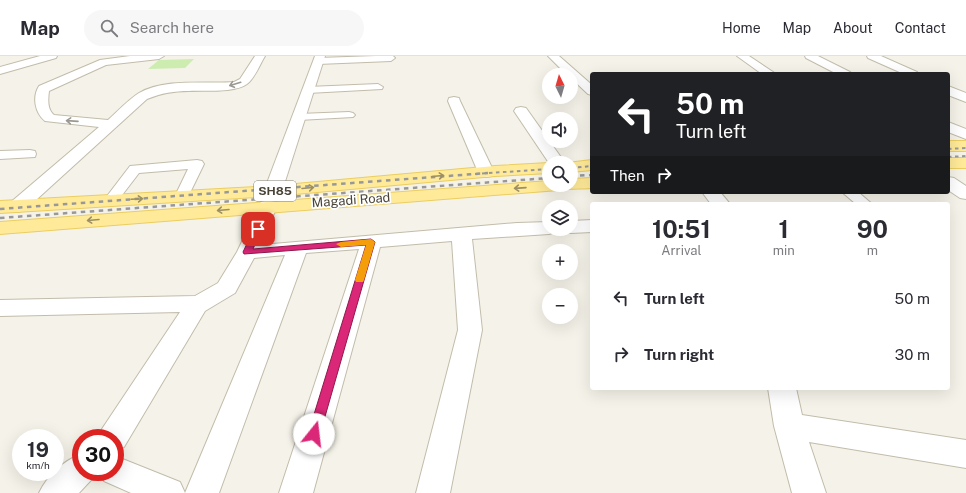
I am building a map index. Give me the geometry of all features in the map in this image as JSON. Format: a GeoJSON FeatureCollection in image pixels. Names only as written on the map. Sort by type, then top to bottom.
{"type":"FeatureCollection","features":[{"type":"Feature","properties":{"kind":"main road"},"geometry":{"type":"LineString","coordinates":[[950,146],[966,146]]}},
{"type":"Feature","properties":{"kind":"main road"},"geometry":{"type":"LineString","coordinates":[[950,164],[966,163]]}},
{"type":"Feature","properties":{"kind":"main road"},"geometry":{"type":"LineString","coordinates":[[578,166],[590,165]]}},
{"type":"Feature","properties":{"kind":"main road","name":"Magadi Road"},"geometry":{"type":"LineString","coordinates":[[0,228],[270,199],[486,172],[542,168]]}},
{"type":"Feature","properties":{"kind":"main road"},"geometry":{"type":"LineString","coordinates":[[578,184],[590,183]]}},
{"type":"Feature","properties":{"kind":"main road","name":"Magadi Road"},"geometry":{"type":"LineString","coordinates":[[0,207],[182,196],[270,199],[542,186]]}},
{"type":"Feature","properties":{"kind":"street"},"geometry":{"type":"LineString","coordinates":[[0,71],[52,56]]}},
{"type":"Feature","properties":{"kind":"street"},"geometry":{"type":"LineString","coordinates":[[111,124],[54,119],[47,117],[41,95],[43,89],[55,83],[122,56]]}},
{"type":"Feature","properties":{"kind":"street"},"geometry":{"type":"LineString","coordinates":[[104,62],[159,56]]}},
{"type":"Feature","properties":{"kind":"street"},"geometry":{"type":"LineString","coordinates":[[18,206],[143,96],[151,91],[237,85],[244,81],[260,56]]}},
{"type":"Feature","properties":{"kind":"street"},"geometry":{"type":"LineString","coordinates":[[554,56],[590,89]]}},
{"type":"Feature","properties":{"kind":"street"},"geometry":{"type":"LineString","coordinates":[[742,56],[767,72]]}},
{"type":"Feature","properties":{"kind":"street"},"geometry":{"type":"LineString","coordinates":[[810,56],[842,72]]}},
{"type":"Feature","properties":{"kind":"street"},"geometry":{"type":"LineString","coordinates":[[872,56],[908,72]]}},
{"type":"Feature","properties":{"kind":"street"},"geometry":{"type":"LineString","coordinates":[[119,429],[196,306],[227,288],[247,252],[270,199],[319,58]]}},
{"type":"Feature","properties":{"kind":"street"},"geometry":{"type":"LineString","coordinates":[[950,91],[966,98]]}},
{"type":"Feature","properties":{"kind":"street"},"geometry":{"type":"LineString","coordinates":[[454,101],[486,172]]}},
{"type":"Feature","properties":{"kind":"street"},"geometry":{"type":"LineString","coordinates":[[521,111],[551,156]]}},
{"type":"Feature","properties":{"kind":"street"},"geometry":{"type":"LineString","coordinates":[[950,127],[966,135]]}},
{"type":"Feature","properties":{"kind":"street"},"geometry":{"type":"LineString","coordinates":[[950,183],[966,194]]}},
{"type":"Feature","properties":{"kind":"street"},"geometry":{"type":"LineString","coordinates":[[713,194],[719,202]]}},
{"type":"Feature","properties":{"kind":"street"},"geometry":{"type":"LineString","coordinates":[[578,227],[590,226]]}},
{"type":"Feature","properties":{"kind":"street"},"geometry":{"type":"LineString","coordinates":[[247,252],[542,228]]}},
{"type":"Feature","properties":{"kind":"street"},"geometry":{"type":"LineString","coordinates":[[433,493],[470,330],[461,234]]}},
{"type":"Feature","properties":{"kind":"street"},"geometry":{"type":"LineString","coordinates":[[296,493],[371,242]]}},
{"type":"Feature","properties":{"kind":"street"},"geometry":{"type":"LineString","coordinates":[[202,493],[298,248]]}},
{"type":"Feature","properties":{"kind":"street"},"geometry":{"type":"LineString","coordinates":[[0,308],[200,304]]}},
{"type":"Feature","properties":{"kind":"street"},"geometry":{"type":"LineString","coordinates":[[782,390],[789,426],[809,493]]}},
{"type":"Feature","properties":{"kind":"street"},"geometry":{"type":"LineString","coordinates":[[789,426],[966,454]]}},
{"type":"Feature","properties":{"kind":"street"},"geometry":{"type":"LineString","coordinates":[[124,475],[168,493]]}},
{"type":"Feature","properties":{"kind":"street"},"geometry":{"type":"LineString","coordinates":[[56,493],[72,478]]}},
{"type":"Feature","properties":{"kind":"lane"},"geometry":{"type":"LineString","coordinates":[[319,58],[391,58]]}},
{"type":"Feature","properties":{"kind":"lane"},"geometry":{"type":"LineString","coordinates":[[308,90],[378,88]]}},
{"type":"Feature","properties":{"kind":"lane"},"geometry":{"type":"LineString","coordinates":[[299,117],[349,115]]}},
{"type":"Feature","properties":{"kind":"lane"},"geometry":{"type":"LineString","coordinates":[[0,155],[30,154]]}},
{"type":"Feature","properties":{"kind":"lane"},"geometry":{"type":"LineString","coordinates":[[111,200],[135,169],[197,164],[182,196]]}},
{"type":"Feature","properties":{"kind":"lane"},"geometry":{"type":"LineString","coordinates":[[852,194],[862,202]]}},
{"type":"Feature","properties":{"kind":"green space"},"geometry":{"type":"Polygon","coordinates":[[[194,59],[185,68],[148,69],[159,60],[194,59]]]}},
{"type":"Feature","properties":{"kind":"railway"},"geometry":{"type":"LineString","coordinates":[[950,149],[966,148]]}},
{"type":"Feature","properties":{"kind":"railway"},"geometry":{"type":"LineString","coordinates":[[950,157],[966,156]]}},
{"type":"Feature","properties":{"kind":"railway"},"geometry":{"type":"LineString","coordinates":[[578,167],[590,166]]}},
{"type":"Feature","properties":{"kind":"railway"},"geometry":{"type":"LineString","coordinates":[[475,174],[542,169]]}},
{"type":"Feature","properties":{"kind":"railway"},"geometry":{"type":"LineString","coordinates":[[0,209],[488,173]]}},
{"type":"Feature","properties":{"kind":"railway"},"geometry":{"type":"LineString","coordinates":[[578,176],[590,175]]}},
{"type":"Feature","properties":{"kind":"railway"},"geometry":{"type":"LineString","coordinates":[[0,218],[542,179]]}},
{"type":"Feature","properties":{"kind":"slow traffic"},"geometry":{"type":"LineString","coordinates":[[341,244],[371,242],[360,280]]}},
{"type":"Feature","properties":{"kind":"route"},"geometry":{"type":"LineString","coordinates":[[258,229],[247,252],[371,242],[314,434]]}}]}
